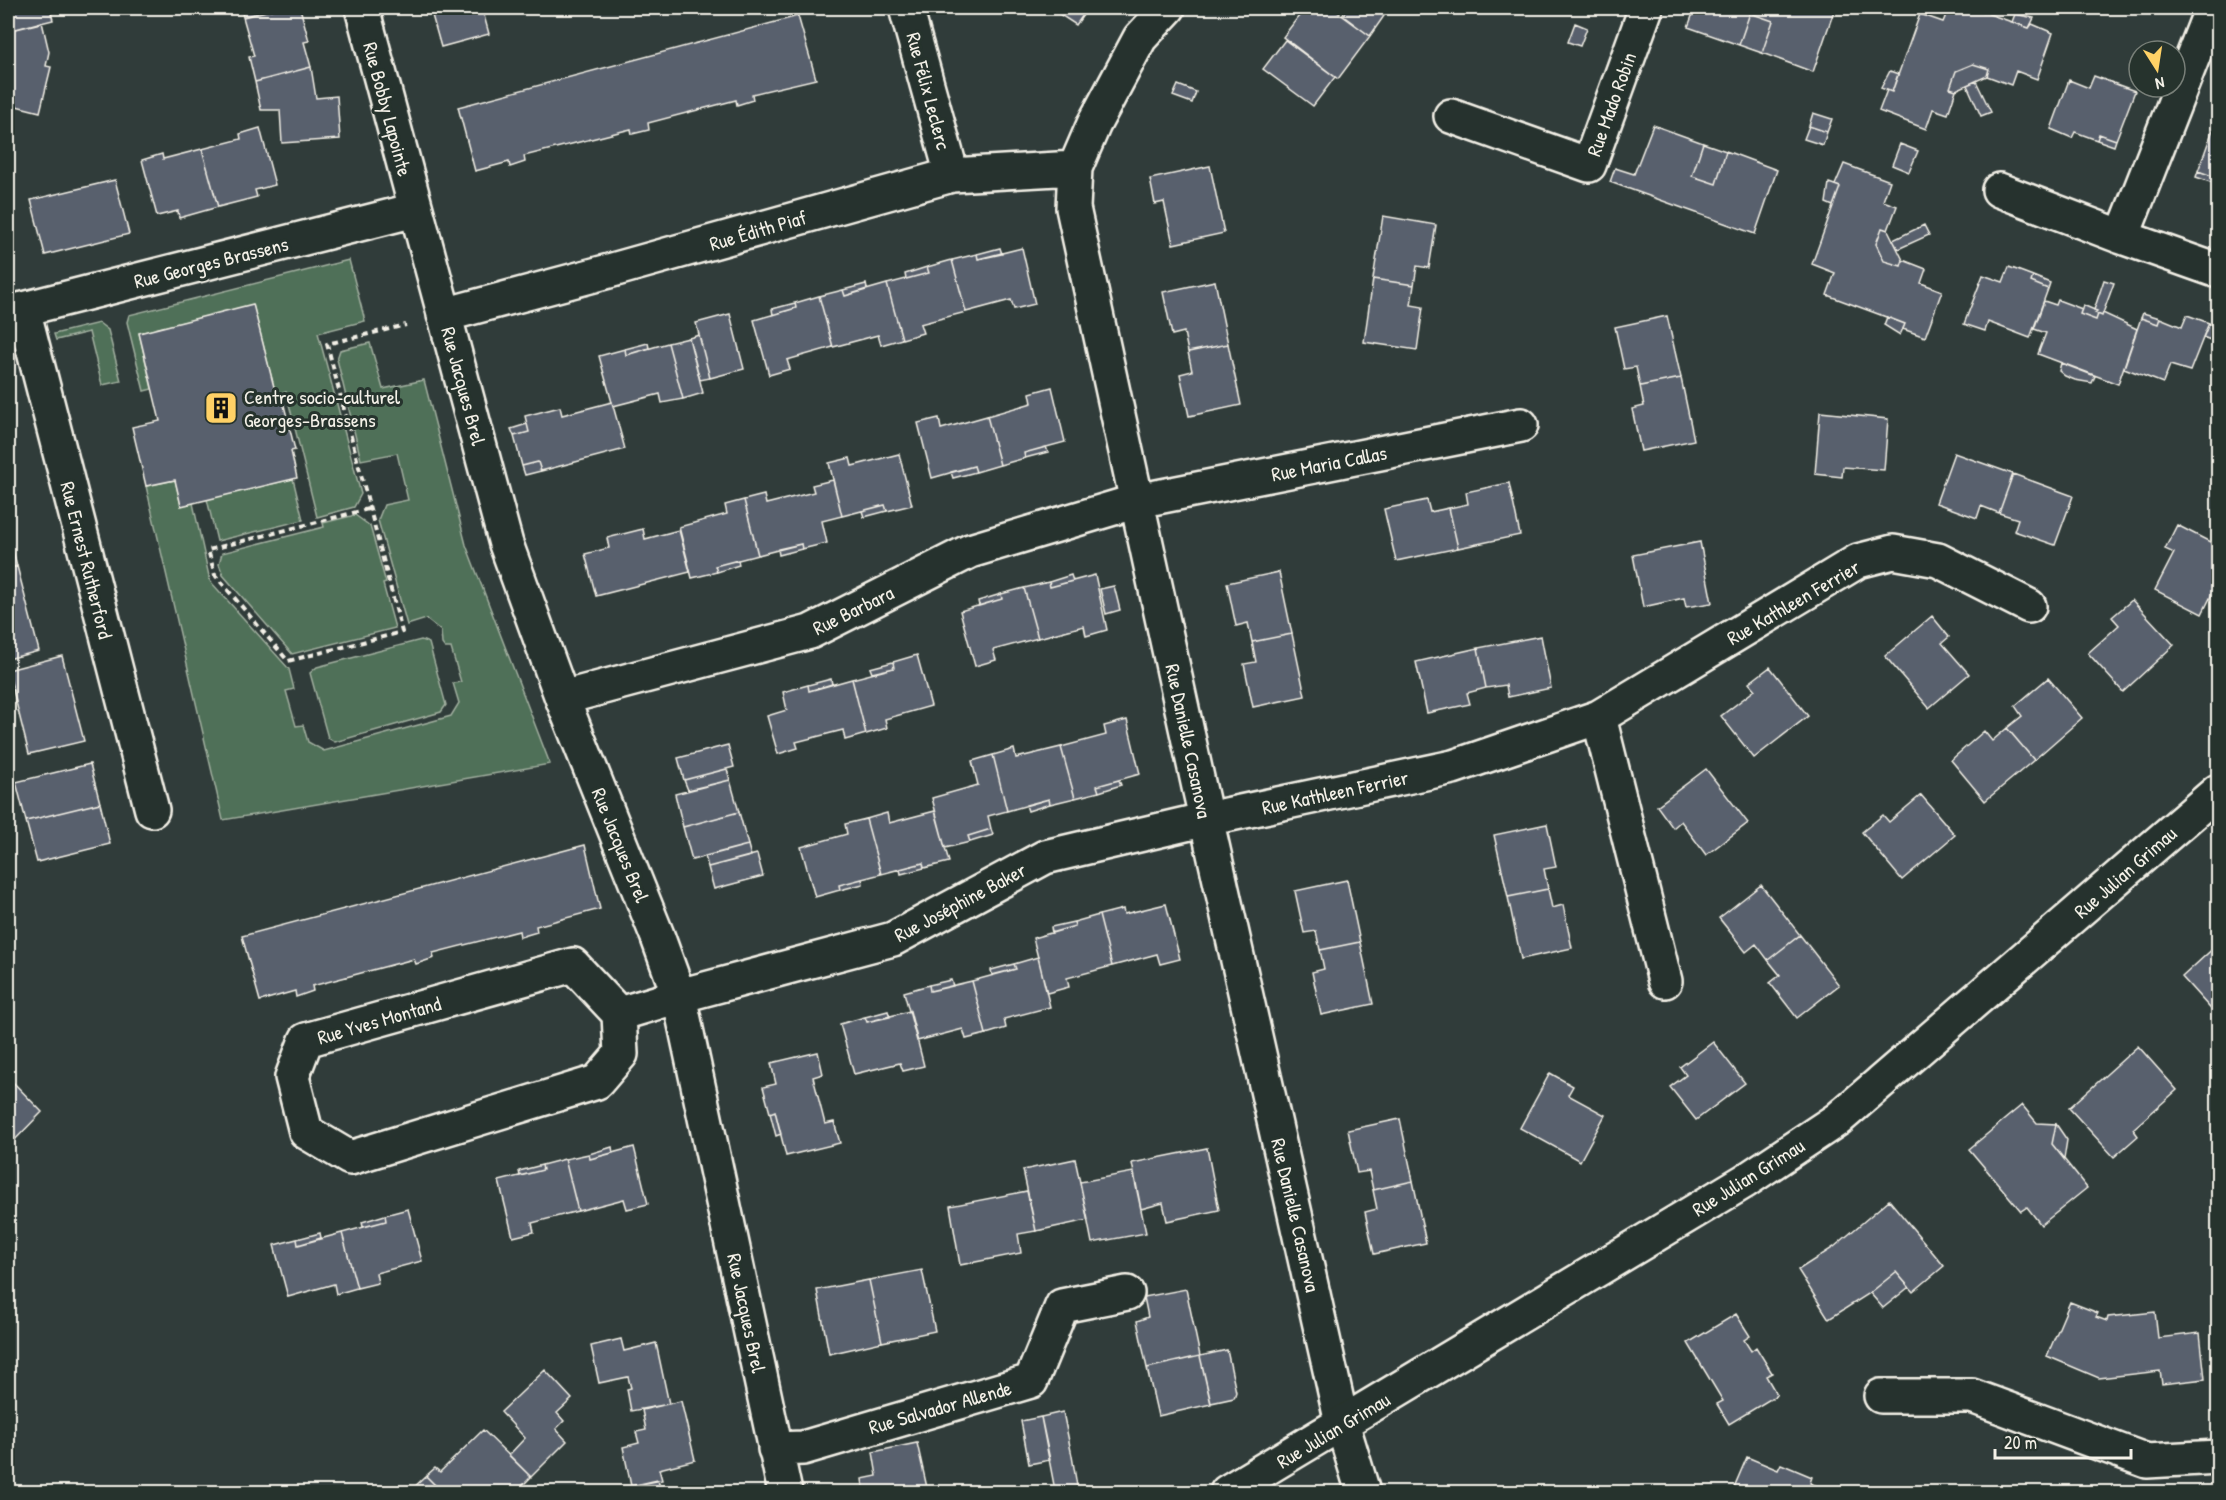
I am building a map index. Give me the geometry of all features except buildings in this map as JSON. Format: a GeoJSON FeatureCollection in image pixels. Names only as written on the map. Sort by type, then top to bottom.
{"type":"FeatureCollection","features":[{"type":"Feature","properties":{"kind":"street","name":"Rue Bobby Lapointe"},"geometry":{"type":"LineString","coordinates":[[362,8],[415,210]]}},
{"type":"Feature","properties":{"kind":"street","name":"Rue Félix Leclerc"},"geometry":{"type":"LineString","coordinates":[[906,8],[952,175]]}},
{"type":"Feature","properties":{"kind":"street","name":"Rue Danielle Casanova"},"geometry":{"type":"LineString","coordinates":[[1168,8],[1140,38],[1094,124],[1075,168],[1073,208],[1342,1424],[1363,1492]]}},
{"type":"Feature","properties":{"kind":"street","name":"Rue Mado Robin"},"geometry":{"type":"LineString","coordinates":[[1451,116],[1589,165],[1646,8]]}},
{"type":"Feature","properties":{"kind":"street"},"geometry":{"type":"LineString","coordinates":[[2122,237],[2212,8]]}},
{"type":"Feature","properties":{"kind":"street","name":"Rue Édith Piaf"},"geometry":{"type":"LineString","coordinates":[[444,315],[952,175],[1075,168]]}},
{"type":"Feature","properties":{"kind":"street"},"geometry":{"type":"LineString","coordinates":[[1999,190],[2218,271]]}},
{"type":"Feature","properties":{"kind":"street","name":"Rue Georges Brassens"},"geometry":{"type":"LineString","coordinates":[[15,311],[415,210]]}},
{"type":"Feature","properties":{"kind":"street","name":"Rue Jacques Brel"},"geometry":{"type":"LineString","coordinates":[[415,210],[506,544],[562,698],[679,996],[785,1492]]}},
{"type":"Feature","properties":{"kind":"street","name":"Rue Ernest Rutherford"},"geometry":{"type":"LineString","coordinates":[[15,311],[152,810]]}},
{"type":"Feature","properties":{"kind":"street","name":"Rue Maria Callas"},"geometry":{"type":"LineString","coordinates":[[1137,501],[1521,424]]}},
{"type":"Feature","properties":{"kind":"street","name":"Rue Barbara"},"geometry":{"type":"LineString","coordinates":[[562,698],[810,632],[970,551],[1137,501]]}},
{"type":"Feature","properties":{"kind":"street","name":"Rue Kathleen Ferrier"},"geometry":{"type":"LineString","coordinates":[[1207,819],[1453,767],[1599,717],[1858,561],[1893,552],[1938,560],[2030,606]]}},
{"type":"Feature","properties":{"kind":"street"},"geometry":{"type":"LineString","coordinates":[[1599,717],[1665,981]]}},
{"type":"Feature","properties":{"kind":"street","name":"Rue Julian Grimau"},"geometry":{"type":"LineString","coordinates":[[1227,1492],[1745,1181],[1838,1119],[2218,791]]}},
{"type":"Feature","properties":{"kind":"street","name":"Rue Joséphine Baker"},"geometry":{"type":"LineString","coordinates":[[679,996],[893,939],[1045,857],[1207,819]]}},
{"type":"Feature","properties":{"kind":"street","name":"Rue Yves Montand"},"geometry":{"type":"LineString","coordinates":[[573,965],[619,1014],[621,1054],[597,1082],[350,1158],[306,1132],[292,1077],[306,1040],[573,965]]}},
{"type":"Feature","properties":{"kind":"street"},"geometry":{"type":"LineString","coordinates":[[619,1014],[679,996]]}},
{"type":"Feature","properties":{"kind":"street","name":"Rue Salvador Allende"},"geometry":{"type":"LineString","coordinates":[[776,1449],[802,1448],[1031,1381],[1062,1306],[1127,1293]]}},
{"type":"Feature","properties":{"kind":"street"},"geometry":{"type":"LineString","coordinates":[[1881,1396],[1972,1396],[2147,1461],[2218,1457]]}},
{"type":"Feature","properties":{"kind":"path"},"geometry":{"type":"LineString","coordinates":[[368,509],[208,550],[215,575],[288,661],[402,632],[368,509],[327,344],[444,315]]}},
{"type":"Feature","properties":{"kind":"green space"},"geometry":{"type":"Polygon","coordinates":[[[349,260],[365,321],[318,333],[361,494],[354,507],[317,517],[286,392],[276,395],[253,305],[139,333],[152,389],[144,391],[127,322],[129,315],[349,260]]]}},
{"type":"Feature","properties":{"kind":"green space"},"geometry":{"type":"Polygon","coordinates":[[[99,323],[108,330],[121,381],[102,385],[89,332],[56,340],[54,334],[99,323]]]}},
{"type":"Feature","properties":{"kind":"green space"},"geometry":{"type":"Polygon","coordinates":[[[370,343],[383,389],[424,380],[466,545],[550,764],[223,820],[146,486],[175,480],[181,505],[193,503],[210,581],[289,669],[294,689],[286,691],[296,726],[303,725],[308,742],[324,751],[451,716],[459,703],[453,683],[461,682],[451,648],[445,648],[442,644],[441,631],[426,619],[407,625],[378,520],[384,505],[408,500],[397,453],[361,460],[337,359],[340,350],[370,343]]]}},
{"type":"Feature","properties":{"kind":"green space"},"geometry":{"type":"Polygon","coordinates":[[[293,479],[303,520],[217,541],[207,499],[293,479]]]}},
{"type":"Feature","properties":{"kind":"green space"},"geometry":{"type":"Polygon","coordinates":[[[355,515],[370,526],[386,583],[383,584],[395,628],[292,654],[223,575],[219,564],[222,553],[324,527],[323,523],[355,515]]]}},
{"type":"Feature","properties":{"kind":"green space"},"geometry":{"type":"Polygon","coordinates":[[[421,640],[429,643],[446,705],[441,712],[335,742],[328,738],[310,673],[317,667],[421,640]]]}},
{"type":"Feature","properties":{"kind":"place","name":"Centre socio-culturel Georges-Brassens"},"geometry":{"type":"Point","coordinates":[221,408]}}]}
